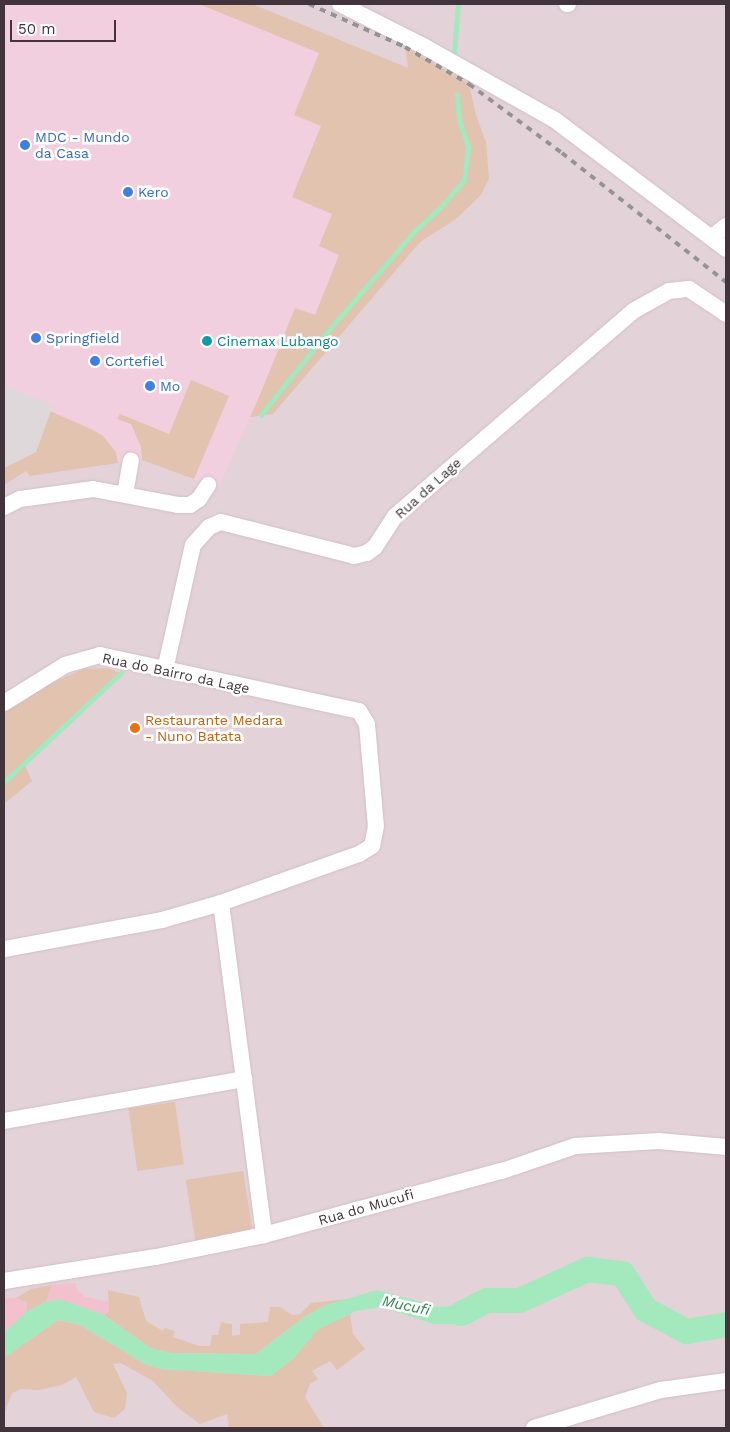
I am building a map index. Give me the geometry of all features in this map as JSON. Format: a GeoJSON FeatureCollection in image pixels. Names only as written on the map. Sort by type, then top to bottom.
{"type":"FeatureCollection","features":[{"type":"Feature","properties":{"kind":"street"},"geometry":{"type":"LineString","coordinates":[[340,4],[426,47],[555,120],[726,249]]}},
{"type":"Feature","properties":{"kind":"street"},"geometry":{"type":"LineString","coordinates":[[712,237],[726,226]]}},
{"type":"Feature","properties":{"kind":"street","name":"Rua da Lage"},"geometry":{"type":"LineString","coordinates":[[166,670],[193,545],[209,527],[221,522],[354,556],[367,553],[375,548],[395,516],[633,311],[669,291],[688,289],[726,314]]}},
{"type":"Feature","properties":{"kind":"street"},"geometry":{"type":"LineString","coordinates":[[125,494],[132,460]]}},
{"type":"Feature","properties":{"kind":"street"},"geometry":{"type":"LineString","coordinates":[[4,507],[20,498],[85,490],[125,494],[178,505],[190,505],[199,499],[208,485]]}},
{"type":"Feature","properties":{"kind":"street","name":"Rua do Bairro da Lage"},"geometry":{"type":"LineString","coordinates":[[4,703],[65,665],[100,655],[359,711],[367,724],[376,826],[372,846],[359,854],[221,903]]}},
{"type":"Feature","properties":{"kind":"street"},"geometry":{"type":"LineString","coordinates":[[4,949],[162,920],[221,903],[264,1235]]}},
{"type":"Feature","properties":{"kind":"street"},"geometry":{"type":"LineString","coordinates":[[4,1120],[244,1079]]}},
{"type":"Feature","properties":{"kind":"street","name":"Rua do Mucufi"},"geometry":{"type":"LineString","coordinates":[[4,1282],[156,1257],[264,1235],[502,1171],[576,1146],[659,1141],[726,1147]]}},
{"type":"Feature","properties":{"kind":"street"},"geometry":{"type":"LineString","coordinates":[[534,1428],[661,1390],[726,1382]]}},
{"type":"Feature","properties":{"kind":"shaded area"},"geometry":{"type":"Polygon","coordinates":[[[4,4],[726,4],[726,1428],[4,1428],[4,4]]]}},
{"type":"Feature","properties":{"kind":"shaded area"},"geometry":{"type":"Polygon","coordinates":[[[4,4],[252,4],[408,69],[429,138],[250,417],[218,489],[142,460],[30,476],[26,471],[4,485],[4,4]]]}},
{"type":"Feature","properties":{"kind":"shaded area"},"geometry":{"type":"Polygon","coordinates":[[[199,4],[252,4],[408,68],[405,47],[469,84],[476,115],[486,142],[489,179],[480,196],[456,219],[420,242],[273,414],[250,417],[295,308],[315,315],[339,255],[319,246],[332,214],[292,197],[321,126],[294,115],[319,53],[199,4]]]}},
{"type":"Feature","properties":{"kind":"shaded area"},"geometry":{"type":"Polygon","coordinates":[[[191,380],[229,396],[194,479],[142,460],[141,447],[131,424],[117,419],[120,414],[169,434],[191,380]]]}},
{"type":"Feature","properties":{"kind":"shaded area"},"geometry":{"type":"Polygon","coordinates":[[[4,385],[53,405],[36,452],[4,468],[4,385]]]}},
{"type":"Feature","properties":{"kind":"shaded area"},"geometry":{"type":"Polygon","coordinates":[[[50,411],[103,436],[116,452],[118,463],[30,476],[26,471],[4,485],[4,468],[36,452],[50,411]]]}},
{"type":"Feature","properties":{"kind":"shaded area"},"geometry":{"type":"Polygon","coordinates":[[[107,668],[121,673],[24,763],[32,781],[4,804],[4,711],[50,684],[84,669],[107,668]]]}},
{"type":"Feature","properties":{"kind":"shaded area"},"geometry":{"type":"Polygon","coordinates":[[[175,1102],[184,1164],[137,1171],[128,1109],[175,1102]]]}},
{"type":"Feature","properties":{"kind":"shaded area"},"geometry":{"type":"Polygon","coordinates":[[[243,1171],[253,1231],[195,1240],[186,1180],[243,1171]]]}},
{"type":"Feature","properties":{"kind":"shaded area"},"geometry":{"type":"Polygon","coordinates":[[[52,1285],[46,1302],[26,1312],[27,1303],[16,1298],[31,1289],[52,1285]]]}},
{"type":"Feature","properties":{"kind":"shaded area"},"geometry":{"type":"Polygon","coordinates":[[[108,1290],[139,1297],[146,1321],[163,1331],[165,1328],[174,1331],[173,1337],[199,1346],[210,1346],[212,1335],[218,1335],[221,1322],[232,1324],[232,1336],[240,1335],[240,1324],[268,1322],[270,1307],[280,1307],[292,1315],[300,1314],[311,1303],[348,1299],[326,1305],[304,1317],[256,1354],[171,1353],[150,1348],[104,1315],[109,1311],[108,1290]]]}},
{"type":"Feature","properties":{"kind":"shaded area"},"geometry":{"type":"Polygon","coordinates":[[[350,1314],[353,1334],[365,1349],[337,1370],[330,1361],[312,1371],[318,1379],[310,1384],[305,1397],[324,1428],[229,1428],[227,1414],[200,1424],[177,1407],[153,1381],[121,1363],[113,1364],[127,1393],[125,1409],[114,1418],[94,1412],[76,1377],[62,1385],[38,1390],[21,1389],[12,1393],[4,1414],[4,1358],[58,1320],[80,1325],[145,1364],[161,1369],[271,1376],[294,1358],[317,1330],[350,1314]]]}},
{"type":"Feature","properties":{"kind":"sand"},"geometry":{"type":"Polygon","coordinates":[[[76,1283],[77,1291],[86,1297],[109,1302],[109,1311],[104,1315],[60,1299],[46,1302],[52,1285],[76,1283]]]}},
{"type":"Feature","properties":{"kind":"sand"},"geometry":{"type":"Polygon","coordinates":[[[4,1298],[16,1298],[27,1303],[26,1312],[6,1332],[4,1331],[4,1298]]]}},
{"type":"Feature","properties":{"kind":"water"},"geometry":{"type":"Polygon","coordinates":[[[377,1290],[439,1307],[452,1306],[487,1290],[493,1307],[454,1324],[434,1324],[381,1307],[356,1311],[317,1330],[294,1358],[271,1376],[161,1369],[145,1364],[80,1325],[58,1320],[4,1358],[4,1333],[26,1312],[46,1302],[60,1299],[104,1315],[150,1348],[171,1353],[256,1354],[304,1317],[326,1305],[377,1290]]]}},
{"type":"Feature","properties":{"kind":"waterway"},"geometry":{"type":"LineString","coordinates":[[454,53],[458,4]]}},
{"type":"Feature","properties":{"kind":"waterway"},"geometry":{"type":"LineString","coordinates":[[261,415],[328,331],[414,232],[441,207],[464,181],[468,147],[459,119],[457,95]]}},
{"type":"Feature","properties":{"kind":"waterway"},"geometry":{"type":"LineString","coordinates":[[4,782],[121,673]]}},
{"type":"Feature","properties":{"kind":"waterway","name":"Mucufi"},"geometry":{"type":"LineString","coordinates":[[461,1313],[487,1300],[519,1300],[587,1269],[622,1273],[645,1309],[686,1331],[726,1324]]}},
{"type":"Feature","properties":{"kind":"railway"},"geometry":{"type":"LineString","coordinates":[[309,4],[405,47],[469,84],[562,153],[726,282]]}},
{"type":"Feature","properties":{"kind":"place","name":"MDC - Mundo da Casa"},"geometry":{"type":"Point","coordinates":[25,145]}},
{"type":"Feature","properties":{"kind":"place","name":"Kero"},"geometry":{"type":"Point","coordinates":[128,192]}},
{"type":"Feature","properties":{"kind":"place","name":"Springfield"},"geometry":{"type":"Point","coordinates":[36,338]}},
{"type":"Feature","properties":{"kind":"place","name":"Cinemax Lubango"},"geometry":{"type":"Point","coordinates":[207,341]}},
{"type":"Feature","properties":{"kind":"place","name":"Cortefiel"},"geometry":{"type":"Point","coordinates":[95,361]}},
{"type":"Feature","properties":{"kind":"place","name":"Mo"},"geometry":{"type":"Point","coordinates":[150,386]}},
{"type":"Feature","properties":{"kind":"place","name":"Restaurante Medara - Nuno Batata"},"geometry":{"type":"Point","coordinates":[135,728]}}]}
